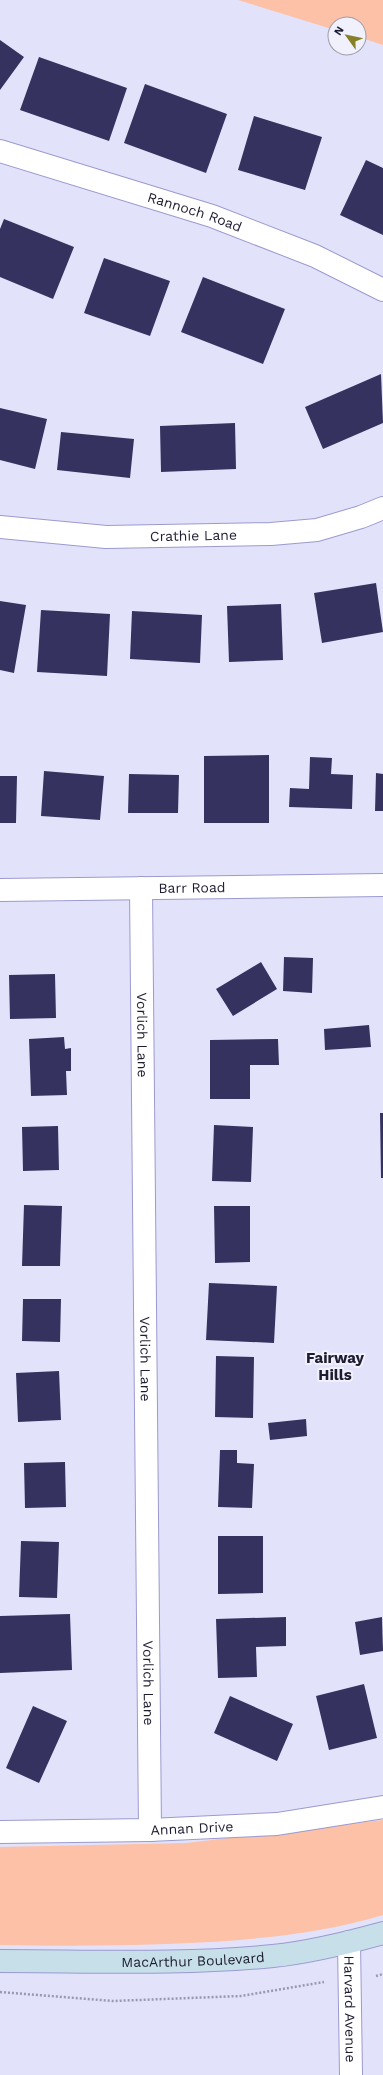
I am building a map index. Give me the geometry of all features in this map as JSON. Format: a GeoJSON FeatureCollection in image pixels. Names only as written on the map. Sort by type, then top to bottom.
{"type":"FeatureCollection","features":[{"type":"Feature","properties":{"kind":"main road","name":"MacArthur Boulevard"},"geometry":{"type":"LineString","coordinates":[[0,1961],[218,1960],[274,1956],[349,1942],[383,1933]]}},
{"type":"Feature","properties":{"kind":"street","name":"Rannoch Road"},"geometry":{"type":"LineString","coordinates":[[0,151],[226,221],[315,256],[383,290]]}},
{"type":"Feature","properties":{"kind":"street","name":"Crathie Lane"},"geometry":{"type":"LineString","coordinates":[[0,527],[106,537],[271,534],[317,530],[361,517],[383,508]]}},
{"type":"Feature","properties":{"kind":"street","name":"Barr Road"},"geometry":{"type":"LineString","coordinates":[[0,890],[383,885]]}},
{"type":"Feature","properties":{"kind":"street","name":"Vorlich Lane"},"geometry":{"type":"LineString","coordinates":[[141,888],[150,1830]]}},
{"type":"Feature","properties":{"kind":"street","name":"Annan Drive"},"geometry":{"type":"LineString","coordinates":[[0,1832],[150,1830],[277,1824],[383,1807]]}},
{"type":"Feature","properties":{"kind":"street","name":"Harvard Avenue"},"geometry":{"type":"LineString","coordinates":[[349,1942],[351,2075]]}},
{"type":"Feature","properties":{"kind":"path"},"geometry":{"type":"LineString","coordinates":[[0,1992],[113,2001],[241,1996],[383,1974]]}},
{"type":"Feature","properties":{"kind":"shaded area"},"geometry":{"type":"Polygon","coordinates":[[[238,0],[383,0],[383,45],[367,40],[367,16],[327,16],[327,28],[238,0]]]}},
{"type":"Feature","properties":{"kind":"shaded area"},"geometry":{"type":"Polygon","coordinates":[[[383,1820],[383,1915],[303,1933],[249,1939],[146,1945],[0,1945],[0,1847],[186,1843],[383,1820]]]}},
{"type":"Feature","properties":{"kind":"building"},"geometry":{"type":"Polygon","coordinates":[[[0,40],[24,57],[0,90],[0,40]]]}},
{"type":"Feature","properties":{"kind":"building"},"geometry":{"type":"Polygon","coordinates":[[[39,57],[127,88],[109,141],[20,110],[39,57]]]}},
{"type":"Feature","properties":{"kind":"building"},"geometry":{"type":"Polygon","coordinates":[[[145,84],[227,114],[206,173],[124,143],[145,84]]]}},
{"type":"Feature","properties":{"kind":"building"},"geometry":{"type":"Polygon","coordinates":[[[254,116],[322,137],[305,190],[238,170],[254,116]]]}},
{"type":"Feature","properties":{"kind":"building"},"geometry":{"type":"Polygon","coordinates":[[[366,160],[383,168],[383,235],[340,215],[366,160]]]}},
{"type":"Feature","properties":{"kind":"building"},"geometry":{"type":"Polygon","coordinates":[[[4,219],[74,247],[53,299],[0,277],[0,229],[4,219]]]}},
{"type":"Feature","properties":{"kind":"building"},"geometry":{"type":"Polygon","coordinates":[[[104,258],[170,281],[150,336],[84,313],[104,258]]]}},
{"type":"Feature","properties":{"kind":"building"},"geometry":{"type":"Polygon","coordinates":[[[203,277],[285,309],[263,364],[181,332],[203,277]]]}},
{"type":"Feature","properties":{"kind":"building"},"geometry":{"type":"Polygon","coordinates":[[[381,374],[383,423],[323,449],[305,407],[381,374]]]}},
{"type":"Feature","properties":{"kind":"building"},"geometry":{"type":"Polygon","coordinates":[[[0,408],[47,419],[35,469],[0,460],[0,408]]]}},
{"type":"Feature","properties":{"kind":"building"},"geometry":{"type":"Polygon","coordinates":[[[235,423],[236,469],[161,472],[160,426],[235,423]]]}},
{"type":"Feature","properties":{"kind":"building"},"geometry":{"type":"Polygon","coordinates":[[[61,432],[134,439],[130,478],[57,470],[61,432]]]}},
{"type":"Feature","properties":{"kind":"building"},"geometry":{"type":"Polygon","coordinates":[[[376,583],[383,632],[322,643],[314,593],[376,583]]]}},
{"type":"Feature","properties":{"kind":"building"},"geometry":{"type":"Polygon","coordinates":[[[0,601],[26,605],[14,673],[0,670],[0,601]]]}},
{"type":"Feature","properties":{"kind":"building"},"geometry":{"type":"Polygon","coordinates":[[[281,604],[283,660],[229,662],[227,606],[281,604]]]}},
{"type":"Feature","properties":{"kind":"building"},"geometry":{"type":"Polygon","coordinates":[[[41,610],[110,614],[107,676],[37,672],[41,610]]]}},
{"type":"Feature","properties":{"kind":"building"},"geometry":{"type":"Polygon","coordinates":[[[132,611],[202,615],[200,663],[130,659],[132,611]]]}},
{"type":"Feature","properties":{"kind":"building"},"geometry":{"type":"Polygon","coordinates":[[[269,755],[269,823],[204,823],[204,756],[269,755]]]}},
{"type":"Feature","properties":{"kind":"building"},"geometry":{"type":"Polygon","coordinates":[[[310,757],[332,758],[331,774],[353,775],[352,809],[289,807],[290,788],[309,789],[310,757]]]}},
{"type":"Feature","properties":{"kind":"building"},"geometry":{"type":"Polygon","coordinates":[[[44,771],[104,776],[100,820],[41,816],[44,771]]]}},
{"type":"Feature","properties":{"kind":"building"},"geometry":{"type":"Polygon","coordinates":[[[376,773],[383,774],[383,811],[375,811],[376,773]]]}},
{"type":"Feature","properties":{"kind":"building"},"geometry":{"type":"Polygon","coordinates":[[[129,774],[179,775],[178,813],[128,813],[129,774]]]}},
{"type":"Feature","properties":{"kind":"building"},"geometry":{"type":"Polygon","coordinates":[[[0,776],[17,776],[16,823],[0,823],[0,776]]]}},
{"type":"Feature","properties":{"kind":"building"},"geometry":{"type":"Polygon","coordinates":[[[284,957],[313,958],[312,993],[283,991],[284,957]]]}},
{"type":"Feature","properties":{"kind":"building"},"geometry":{"type":"Polygon","coordinates":[[[261,962],[277,989],[233,1016],[216,989],[261,962]]]}},
{"type":"Feature","properties":{"kind":"building"},"geometry":{"type":"Polygon","coordinates":[[[55,974],[56,1018],[10,1019],[9,975],[55,974]]]}},
{"type":"Feature","properties":{"kind":"building"},"geometry":{"type":"Polygon","coordinates":[[[369,1025],[371,1047],[325,1050],[324,1029],[369,1025]]]}},
{"type":"Feature","properties":{"kind":"building"},"geometry":{"type":"Polygon","coordinates":[[[64,1037],[65,1049],[71,1048],[71,1071],[66,1071],[67,1095],[31,1096],[29,1039],[64,1037]]]}},
{"type":"Feature","properties":{"kind":"building"},"geometry":{"type":"Polygon","coordinates":[[[278,1039],[279,1065],[250,1065],[250,1099],[210,1099],[210,1040],[278,1039]]]}},
{"type":"Feature","properties":{"kind":"building"},"geometry":{"type":"Polygon","coordinates":[[[380,1113],[383,1113],[383,1178],[381,1178],[380,1113]]]}},
{"type":"Feature","properties":{"kind":"building"},"geometry":{"type":"Polygon","coordinates":[[[214,1125],[253,1127],[251,1182],[212,1181],[214,1125]]]}},
{"type":"Feature","properties":{"kind":"building"},"geometry":{"type":"Polygon","coordinates":[[[58,1126],[59,1170],[23,1171],[22,1127],[58,1126]]]}},
{"type":"Feature","properties":{"kind":"building"},"geometry":{"type":"Polygon","coordinates":[[[24,1205],[62,1206],[60,1266],[22,1266],[24,1205]]]}},
{"type":"Feature","properties":{"kind":"building"},"geometry":{"type":"Polygon","coordinates":[[[214,1206],[250,1206],[250,1262],[215,1263],[214,1206]]]}},
{"type":"Feature","properties":{"kind":"building"},"geometry":{"type":"Polygon","coordinates":[[[209,1283],[277,1286],[274,1343],[206,1340],[209,1283]]]}},
{"type":"Feature","properties":{"kind":"building"},"geometry":{"type":"Polygon","coordinates":[[[23,1299],[61,1299],[60,1342],[22,1341],[23,1299]]]}},
{"type":"Feature","properties":{"kind":"building"},"geometry":{"type":"Polygon","coordinates":[[[216,1356],[254,1357],[253,1418],[215,1417],[216,1356]]]}},
{"type":"Feature","properties":{"kind":"building"},"geometry":{"type":"Polygon","coordinates":[[[59,1371],[61,1420],[18,1422],[16,1373],[59,1371]]]}},
{"type":"Feature","properties":{"kind":"building"},"geometry":{"type":"Polygon","coordinates":[[[306,1419],[307,1436],[270,1440],[268,1423],[306,1419]]]}},
{"type":"Feature","properties":{"kind":"building"},"geometry":{"type":"Polygon","coordinates":[[[220,1450],[237,1450],[237,1463],[254,1464],[252,1508],[218,1507],[220,1450]]]}},
{"type":"Feature","properties":{"kind":"building"},"geometry":{"type":"Polygon","coordinates":[[[65,1462],[66,1507],[25,1508],[24,1463],[65,1462]]]}},
{"type":"Feature","properties":{"kind":"building"},"geometry":{"type":"Polygon","coordinates":[[[218,1536],[263,1536],[263,1593],[218,1594],[218,1536]]]}},
{"type":"Feature","properties":{"kind":"building"},"geometry":{"type":"Polygon","coordinates":[[[21,1541],[59,1542],[57,1598],[19,1597],[21,1541]]]}},
{"type":"Feature","properties":{"kind":"building"},"geometry":{"type":"Polygon","coordinates":[[[70,1614],[72,1670],[0,1673],[0,1616],[70,1614]]]}},
{"type":"Feature","properties":{"kind":"building"},"geometry":{"type":"Polygon","coordinates":[[[286,1617],[286,1646],[256,1647],[257,1677],[218,1678],[216,1619],[286,1617]]]}},
{"type":"Feature","properties":{"kind":"building"},"geometry":{"type":"Polygon","coordinates":[[[382,1617],[383,1651],[360,1655],[355,1622],[382,1617]]]}},
{"type":"Feature","properties":{"kind":"building"},"geometry":{"type":"Polygon","coordinates":[[[364,1684],[377,1738],[329,1750],[316,1696],[364,1684]]]}},
{"type":"Feature","properties":{"kind":"building"},"geometry":{"type":"Polygon","coordinates":[[[230,1696],[293,1724],[277,1761],[214,1733],[230,1696]]]}},
{"type":"Feature","properties":{"kind":"building"},"geometry":{"type":"Polygon","coordinates":[[[33,1706],[67,1721],[39,1783],[6,1768],[33,1706]]]}},
{"type":"Feature","properties":{"kind":"district","name":"Fairway Hills"},"geometry":{"type":"Point","coordinates":[335,1366]}}]}
